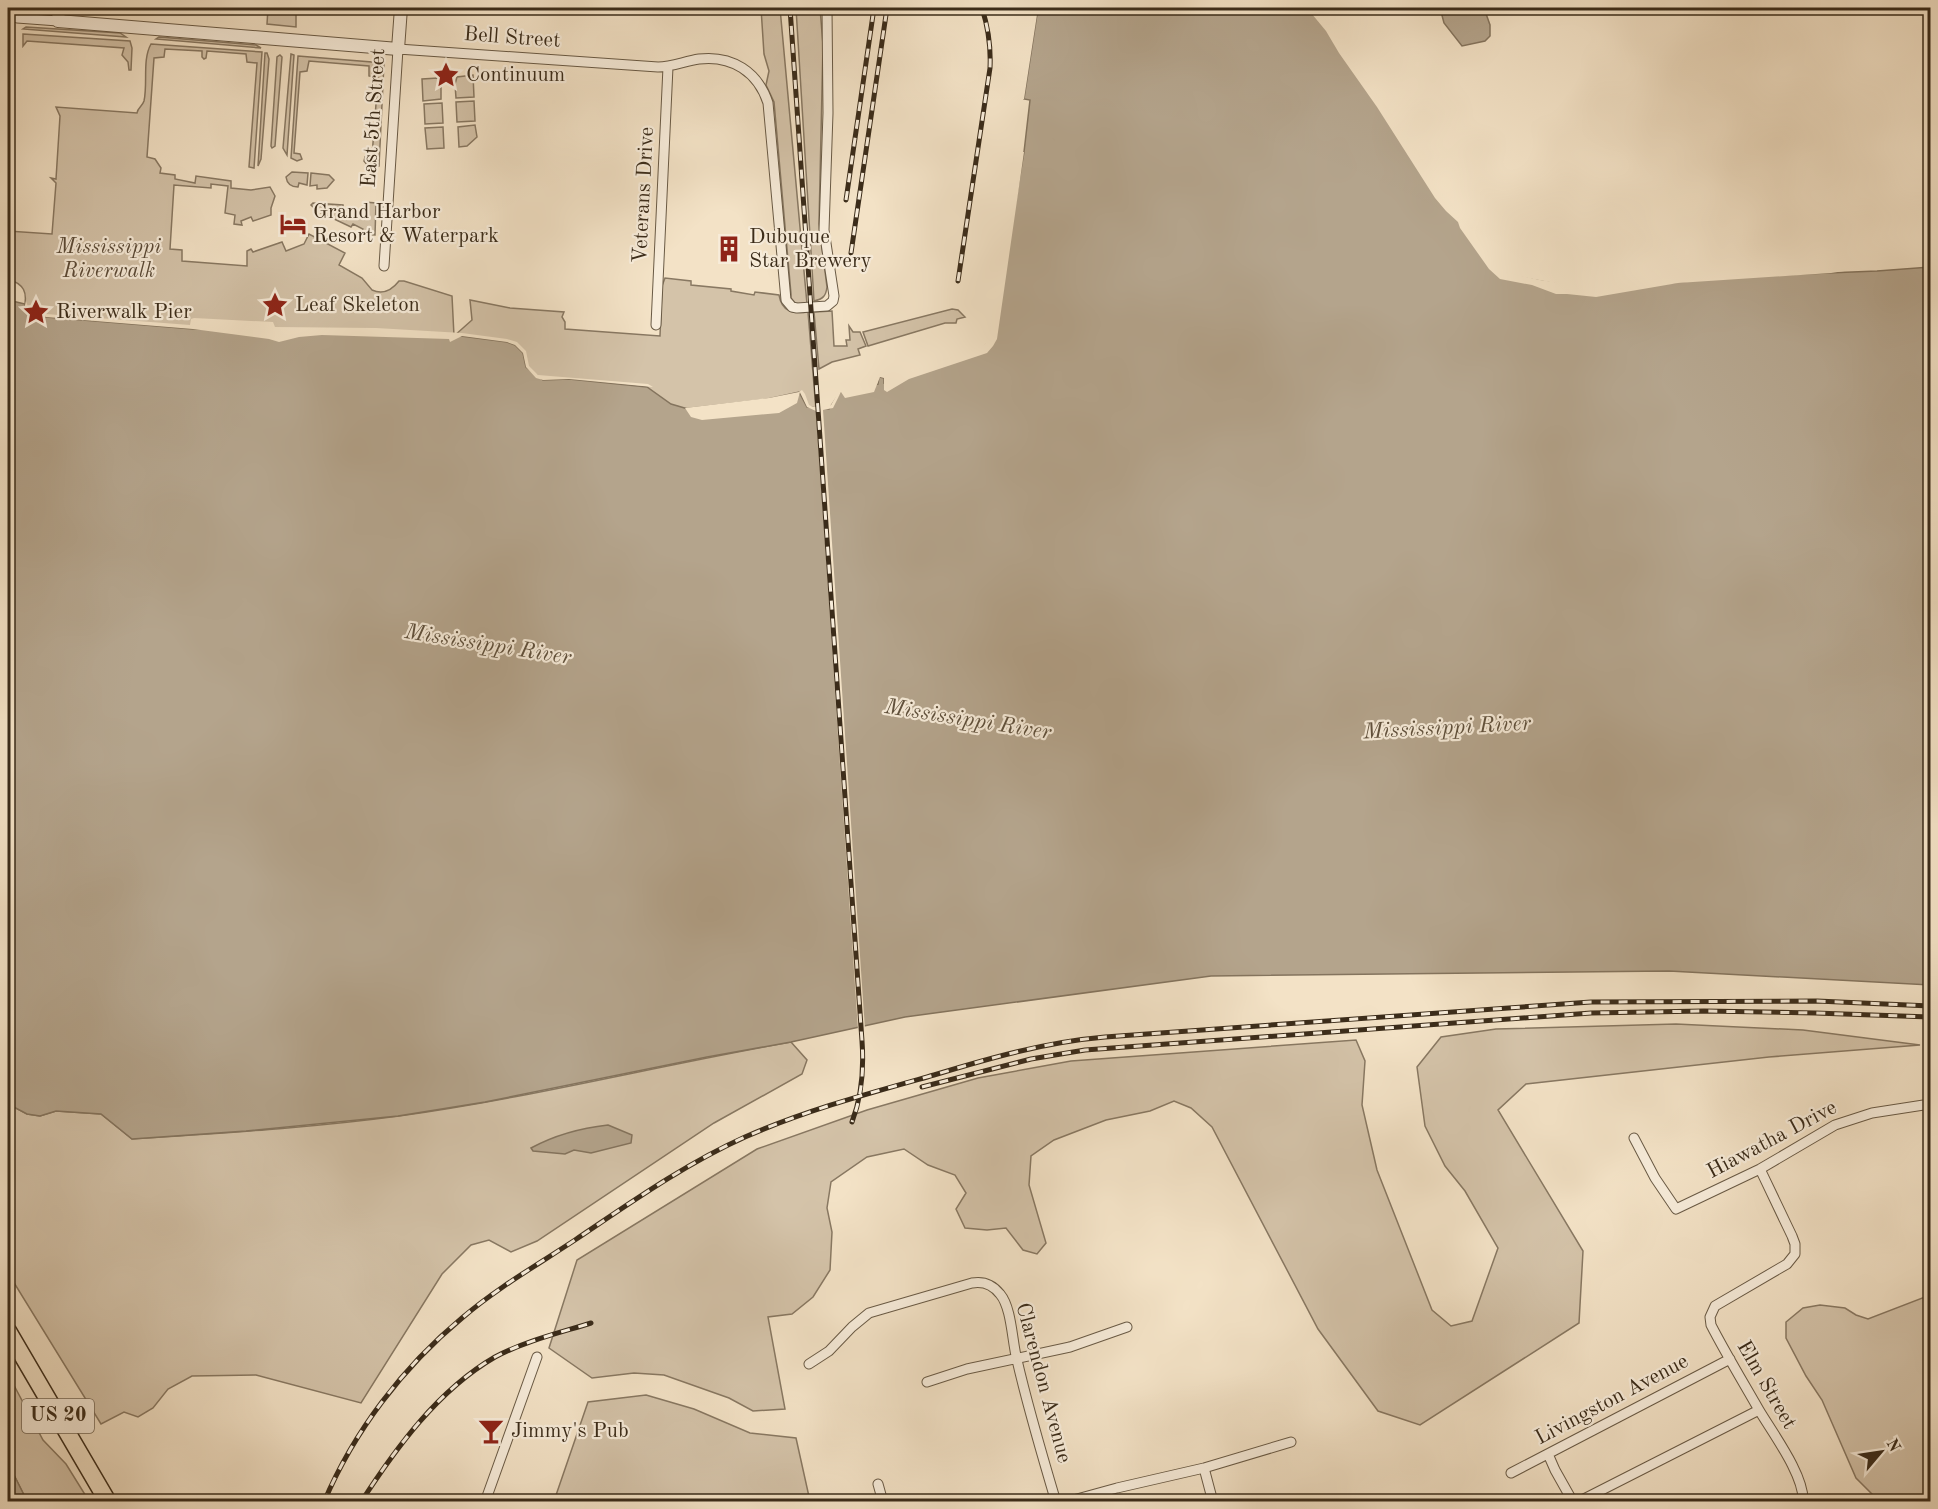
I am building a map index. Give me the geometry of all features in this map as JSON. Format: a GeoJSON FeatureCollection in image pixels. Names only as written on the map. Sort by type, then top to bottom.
{"type":"FeatureCollection","features":[{"type":"Feature","properties":{"kind":"highway","name":"US 20"},"geometry":{"type":"LineString","coordinates":[[8,1331],[108,1502]]}},
{"type":"Feature","properties":{"kind":"street"},"geometry":{"type":"LineString","coordinates":[[58,21],[59,8]]}},
{"type":"Feature","properties":{"kind":"street","name":"East 5th Street"},"geometry":{"type":"LineString","coordinates":[[384,266],[401,8]]}},
{"type":"Feature","properties":{"kind":"street","name":"Bell Street"},"geometry":{"type":"LineString","coordinates":[[16,18],[398,49],[668,67],[706,59],[732,62],[750,72],[762,89],[768,103],[785,296],[792,307],[801,308],[827,306],[833,301],[834,296],[824,230],[828,113],[827,8]]}},
{"type":"Feature","properties":{"kind":"street","name":"Veterans Drive"},"geometry":{"type":"LineString","coordinates":[[656,325],[668,67]]}},
{"type":"Feature","properties":{"kind":"street","name":"Hiawatha Drive"},"geometry":{"type":"LineString","coordinates":[[1634,1138],[1655,1178],[1676,1209],[1760,1169],[1817,1134],[1852,1118],[1930,1104]]}},
{"type":"Feature","properties":{"kind":"street","name":"Elm Street"},"geometry":{"type":"LineString","coordinates":[[1760,1169],[1792,1236],[1795,1254],[1787,1264],[1715,1306],[1710,1317],[1711,1325],[1798,1478],[1803,1502]]}},
{"type":"Feature","properties":{"kind":"street","name":"Clarendon Avenue"},"geometry":{"type":"LineString","coordinates":[[809,1364],[829,1352],[852,1327],[869,1313],[972,1283],[984,1283],[991,1286],[1002,1295],[1008,1314],[1034,1431],[1056,1502]]}},
{"type":"Feature","properties":{"kind":"street"},"geometry":{"type":"LineString","coordinates":[[927,1382],[967,1369],[1090,1341],[1127,1327]]}},
{"type":"Feature","properties":{"kind":"street"},"geometry":{"type":"LineString","coordinates":[[485,1502],[537,1357]]}},
{"type":"Feature","properties":{"kind":"street","name":"Livingston Avenue"},"geometry":{"type":"LineString","coordinates":[[1511,1473],[1730,1359]]}},
{"type":"Feature","properties":{"kind":"street"},"geometry":{"type":"LineString","coordinates":[[1578,1502],[1759,1410]]}},
{"type":"Feature","properties":{"kind":"street"},"geometry":{"type":"LineString","coordinates":[[1066,1502],[1204,1468],[1292,1442]]}},
{"type":"Feature","properties":{"kind":"street"},"geometry":{"type":"LineString","coordinates":[[1548,1454],[1573,1502]]}},
{"type":"Feature","properties":{"kind":"street"},"geometry":{"type":"LineString","coordinates":[[1204,1468],[1213,1502]]}},
{"type":"Feature","properties":{"kind":"street"},"geometry":{"type":"LineString","coordinates":[[878,1484],[883,1502]]}},
{"type":"Feature","properties":{"kind":"green space"},"geometry":{"type":"Polygon","coordinates":[[[268,8],[296,8],[296,27],[267,24],[268,8]]]}},
{"type":"Feature","properties":{"kind":"green space"},"geometry":{"type":"Polygon","coordinates":[[[761,8],[780,8],[807,304],[796,304],[791,298],[774,102],[766,85],[769,71],[764,54],[761,8]]]}},
{"type":"Feature","properties":{"kind":"green space"},"geometry":{"type":"Polygon","coordinates":[[[796,8],[820,8],[823,45],[819,224],[827,287],[824,297],[814,301],[796,8]]]}},
{"type":"Feature","properties":{"kind":"green space"},"geometry":{"type":"Polygon","coordinates":[[[26,27],[120,33],[126,37],[23,29],[26,27]]]}},
{"type":"Feature","properties":{"kind":"green space"},"geometry":{"type":"Polygon","coordinates":[[[23,34],[130,41],[131,70],[122,55],[124,48],[27,41],[23,46],[23,34]]]}},
{"type":"Feature","properties":{"kind":"green space"},"geometry":{"type":"Polygon","coordinates":[[[159,37],[256,45],[261,48],[156,39],[159,37]]]}},
{"type":"Feature","properties":{"kind":"green space","name":"Mississippi Riverwalk"},"geometry":{"type":"Polygon","coordinates":[[[151,44],[262,52],[254,168],[249,167],[257,63],[247,62],[246,54],[207,51],[204,59],[202,51],[165,49],[164,57],[154,58],[147,157],[155,159],[161,168],[160,173],[175,175],[175,179],[195,183],[196,176],[231,181],[231,188],[251,190],[270,187],[275,196],[271,215],[253,221],[251,217],[241,221],[242,225],[234,224],[235,215],[225,213],[228,186],[211,184],[211,188],[174,185],[170,249],[182,250],[182,261],[247,266],[247,251],[251,249],[253,252],[282,242],[286,251],[304,244],[309,234],[345,253],[339,265],[362,278],[372,290],[387,291],[399,281],[404,281],[452,296],[454,336],[472,320],[470,300],[510,308],[564,312],[562,317],[565,329],[660,336],[662,286],[665,278],[691,281],[691,285],[731,289],[731,291],[754,295],[755,292],[779,295],[780,301],[789,311],[808,312],[816,410],[786,397],[666,411],[193,329],[46,317],[24,309],[24,290],[18,283],[8,279],[8,231],[52,234],[56,183],[51,178],[56,179],[60,116],[56,107],[137,113],[144,101],[146,64],[151,44]]]}},
{"type":"Feature","properties":{"kind":"green space"},"geometry":{"type":"Polygon","coordinates":[[[265,53],[269,59],[261,159],[258,166],[265,53]]]}},
{"type":"Feature","properties":{"kind":"green space"},"geometry":{"type":"Polygon","coordinates":[[[291,54],[294,55],[287,155],[283,148],[291,54]]]}},
{"type":"Feature","properties":{"kind":"green space"},"geometry":{"type":"Polygon","coordinates":[[[280,55],[282,57],[275,146],[272,148],[277,57],[280,55]]]}},
{"type":"Feature","properties":{"kind":"green space"},"geometry":{"type":"Polygon","coordinates":[[[298,56],[384,63],[379,166],[368,166],[364,161],[365,157],[372,156],[378,78],[369,76],[369,66],[309,61],[307,71],[300,72],[294,153],[300,154],[302,159],[297,161],[291,158],[298,56]]]}},
{"type":"Feature","properties":{"kind":"green space"},"geometry":{"type":"Polygon","coordinates":[[[473,75],[474,97],[456,98],[457,77],[473,75]]]}},
{"type":"Feature","properties":{"kind":"green space"},"geometry":{"type":"Polygon","coordinates":[[[438,78],[441,85],[441,99],[423,101],[422,79],[438,78]]]}},
{"type":"Feature","properties":{"kind":"green space"},"geometry":{"type":"Polygon","coordinates":[[[474,101],[475,121],[457,122],[456,102],[474,101]]]}},
{"type":"Feature","properties":{"kind":"green space"},"geometry":{"type":"Polygon","coordinates":[[[442,103],[443,123],[425,124],[424,104],[442,103]]]}},
{"type":"Feature","properties":{"kind":"green space"},"geometry":{"type":"Polygon","coordinates":[[[475,125],[477,137],[467,146],[459,147],[458,127],[475,125]]]}},
{"type":"Feature","properties":{"kind":"green space"},"geometry":{"type":"Polygon","coordinates":[[[443,127],[444,148],[427,149],[425,128],[443,127]]]}},
{"type":"Feature","properties":{"kind":"green space"},"geometry":{"type":"Polygon","coordinates":[[[292,172],[308,173],[307,185],[299,183],[298,187],[290,185],[286,177],[292,172]]]}},
{"type":"Feature","properties":{"kind":"green space"},"geometry":{"type":"Polygon","coordinates":[[[311,173],[329,175],[334,180],[327,188],[317,189],[317,185],[310,186],[311,173]]]}},
{"type":"Feature","properties":{"kind":"green space"},"geometry":{"type":"Polygon","coordinates":[[[364,202],[376,203],[375,235],[361,234],[363,229],[353,224],[351,227],[317,211],[311,205],[313,203],[343,205],[343,210],[363,211],[364,202]]]}},
{"type":"Feature","properties":{"kind":"green space"},"geometry":{"type":"Polygon","coordinates":[[[952,309],[958,310],[965,317],[957,319],[956,323],[945,323],[868,346],[863,332],[952,309]]]}},
{"type":"Feature","properties":{"kind":"green space"},"geometry":{"type":"Polygon","coordinates":[[[832,311],[834,346],[847,346],[846,340],[850,340],[849,326],[853,332],[860,332],[866,346],[858,349],[860,355],[832,362],[819,369],[814,312],[832,311]]]}},
{"type":"Feature","properties":{"kind":"green space"},"geometry":{"type":"Polygon","coordinates":[[[1676,1024],[1803,1030],[1920,1045],[1769,1057],[1526,1084],[1498,1110],[1583,1251],[1579,1323],[1420,1425],[1378,1411],[1318,1329],[1212,1127],[1191,1108],[1174,1101],[1150,1111],[1106,1120],[1054,1140],[1031,1156],[1029,1185],[1046,1243],[1037,1254],[1023,1250],[1006,1228],[987,1230],[965,1228],[956,1209],[966,1193],[955,1175],[928,1165],[904,1149],[867,1157],[831,1182],[827,1208],[832,1232],[830,1270],[813,1297],[792,1314],[768,1317],[785,1409],[753,1411],[729,1398],[664,1375],[634,1373],[592,1378],[549,1348],[577,1260],[757,1149],[867,1110],[978,1078],[1071,1061],[1356,1040],[1365,1061],[1362,1105],[1377,1170],[1432,1310],[1451,1326],[1472,1321],[1498,1248],[1465,1191],[1445,1166],[1425,1126],[1417,1067],[1441,1037],[1496,1029],[1676,1024]]]}},
{"type":"Feature","properties":{"kind":"green space"},"geometry":{"type":"Polygon","coordinates":[[[791,1042],[807,1060],[802,1074],[714,1123],[537,1241],[511,1252],[489,1240],[471,1245],[442,1274],[361,1403],[256,1375],[192,1376],[168,1389],[153,1408],[138,1417],[124,1412],[101,1424],[8,1273],[8,1109],[14,1107],[27,1114],[40,1116],[56,1111],[101,1114],[132,1139],[299,1127],[448,1109],[791,1042]]]}},
{"type":"Feature","properties":{"kind":"green space"},"geometry":{"type":"Polygon","coordinates":[[[1930,1295],[1930,1501],[1879,1501],[1856,1478],[1822,1400],[1786,1338],[1786,1322],[1803,1308],[1820,1305],[1845,1308],[1868,1319],[1930,1295]]]}},
{"type":"Feature","properties":{"kind":"green space"},"geometry":{"type":"Polygon","coordinates":[[[8,1374],[43,1440],[66,1464],[89,1501],[27,1501],[8,1463],[8,1374]]]}},
{"type":"Feature","properties":{"kind":"green space"},"geometry":{"type":"Polygon","coordinates":[[[646,1395],[694,1409],[750,1433],[796,1438],[810,1501],[554,1501],[588,1402],[646,1395]]]}},
{"type":"Feature","properties":{"kind":"water","name":"Mississippi River"},"geometry":{"type":"Polygon","coordinates":[[[1038,8],[1313,8],[1433,189],[1502,274],[1595,291],[1727,277],[1930,267],[1930,985],[1669,971],[1211,976],[905,1017],[791,1042],[485,1102],[398,1116],[246,1131],[132,1139],[101,1114],[56,1111],[40,1116],[27,1114],[14,1107],[8,1109],[8,300],[25,304],[24,309],[46,317],[193,329],[272,329],[461,336],[507,342],[515,345],[523,353],[526,367],[543,380],[569,379],[647,387],[671,404],[688,409],[740,405],[799,392],[807,407],[829,409],[841,391],[878,384],[879,377],[884,378],[884,383],[981,350],[992,338],[1024,152],[1030,100],[1024,99],[1038,8]]]}},
{"type":"Feature","properties":{"kind":"water"},"geometry":{"type":"Polygon","coordinates":[[[1440,8],[1484,8],[1490,25],[1490,36],[1485,41],[1462,46],[1444,23],[1440,8]]]}},
{"type":"Feature","properties":{"kind":"water"},"geometry":{"type":"Polygon","coordinates":[[[608,1125],[632,1135],[631,1143],[591,1153],[574,1150],[565,1154],[533,1151],[531,1148],[568,1133],[608,1125]]]}},
{"type":"Feature","properties":{"kind":"water"},"geometry":{"type":"Polygon","coordinates":[[[8,1463],[27,1501],[8,1501],[8,1463]]]}},
{"type":"Feature","properties":{"kind":"pier"},"geometry":{"type":"Polygon","coordinates":[[[1035,8],[1038,8],[1024,99],[1021,99],[1035,8]]]}},
{"type":"Feature","properties":{"kind":"pier"},"geometry":{"type":"Polygon","coordinates":[[[1307,8],[1317,8],[1428,168],[1436,187],[1462,214],[1495,263],[1504,272],[1595,288],[1657,279],[1858,269],[1831,273],[1678,283],[1596,297],[1556,294],[1532,285],[1500,279],[1489,269],[1458,222],[1435,198],[1326,31],[1307,8]]]}},
{"type":"Feature","properties":{"kind":"pier"},"geometry":{"type":"Polygon","coordinates":[[[1013,151],[1024,152],[997,339],[993,346],[987,353],[909,379],[887,392],[884,390],[884,378],[880,377],[874,392],[845,398],[841,392],[833,408],[823,410],[865,1029],[858,1030],[816,411],[807,407],[800,392],[797,403],[779,413],[702,420],[691,417],[685,408],[769,398],[802,390],[809,405],[828,406],[835,398],[840,384],[864,377],[876,380],[879,374],[886,376],[887,380],[985,344],[990,331],[1013,151]]]}},
{"type":"Feature","properties":{"kind":"pier"},"geometry":{"type":"Polygon","coordinates":[[[26,301],[28,307],[46,314],[190,325],[191,319],[194,318],[273,322],[275,327],[376,328],[462,333],[507,339],[517,342],[526,351],[529,366],[538,375],[648,384],[653,387],[536,378],[526,367],[523,353],[515,345],[507,342],[462,336],[450,342],[449,339],[322,335],[279,342],[193,329],[46,317],[24,309],[26,301]]]}},
{"type":"Feature","properties":{"kind":"railway"},"geometry":{"type":"LineString","coordinates":[[790,8],[862,1041],[861,1082],[852,1122]]}},
{"type":"Feature","properties":{"kind":"railway"},"geometry":{"type":"LineString","coordinates":[[846,200],[874,8]]}},
{"type":"Feature","properties":{"kind":"railway"},"geometry":{"type":"LineString","coordinates":[[851,253],[887,8]]}},
{"type":"Feature","properties":{"kind":"railway"},"geometry":{"type":"LineString","coordinates":[[958,281],[990,68],[989,38],[982,8]]}},
{"type":"Feature","properties":{"kind":"railway"},"geometry":{"type":"LineString","coordinates":[[324,1502],[350,1450],[382,1402],[420,1357],[475,1307],[637,1198],[701,1159],[768,1127],[838,1103],[1018,1051],[1105,1037],[1591,1002],[1817,1001],[1930,1006]]}},
{"type":"Feature","properties":{"kind":"railway"},"geometry":{"type":"LineString","coordinates":[[922,1087],[1031,1059],[1085,1050],[1591,1013],[1704,1011],[1930,1017]]}},
{"type":"Feature","properties":{"kind":"railway"},"geometry":{"type":"LineString","coordinates":[[361,1502],[389,1461],[420,1422],[437,1403],[474,1370],[518,1346],[591,1323]]}},
{"type":"Feature","properties":{"kind":"place","name":"Continuum"},"geometry":{"type":"Point","coordinates":[446,75]}},
{"type":"Feature","properties":{"kind":"place","name":"Grand Harbor Resort & Waterpark"},"geometry":{"type":"Point","coordinates":[293,224]}},
{"type":"Feature","properties":{"kind":"place","name":"Dubuque Star Brewery"},"geometry":{"type":"Point","coordinates":[729,249]}},
{"type":"Feature","properties":{"kind":"place","name":"Leaf Skeleton"},"geometry":{"type":"Point","coordinates":[275,305]}},
{"type":"Feature","properties":{"kind":"place","name":"Riverwalk Pier"},"geometry":{"type":"Point","coordinates":[36,312]}},
{"type":"Feature","properties":{"kind":"place","name":"Jimmy's Pub"},"geometry":{"type":"Point","coordinates":[491,1431]}}]}
